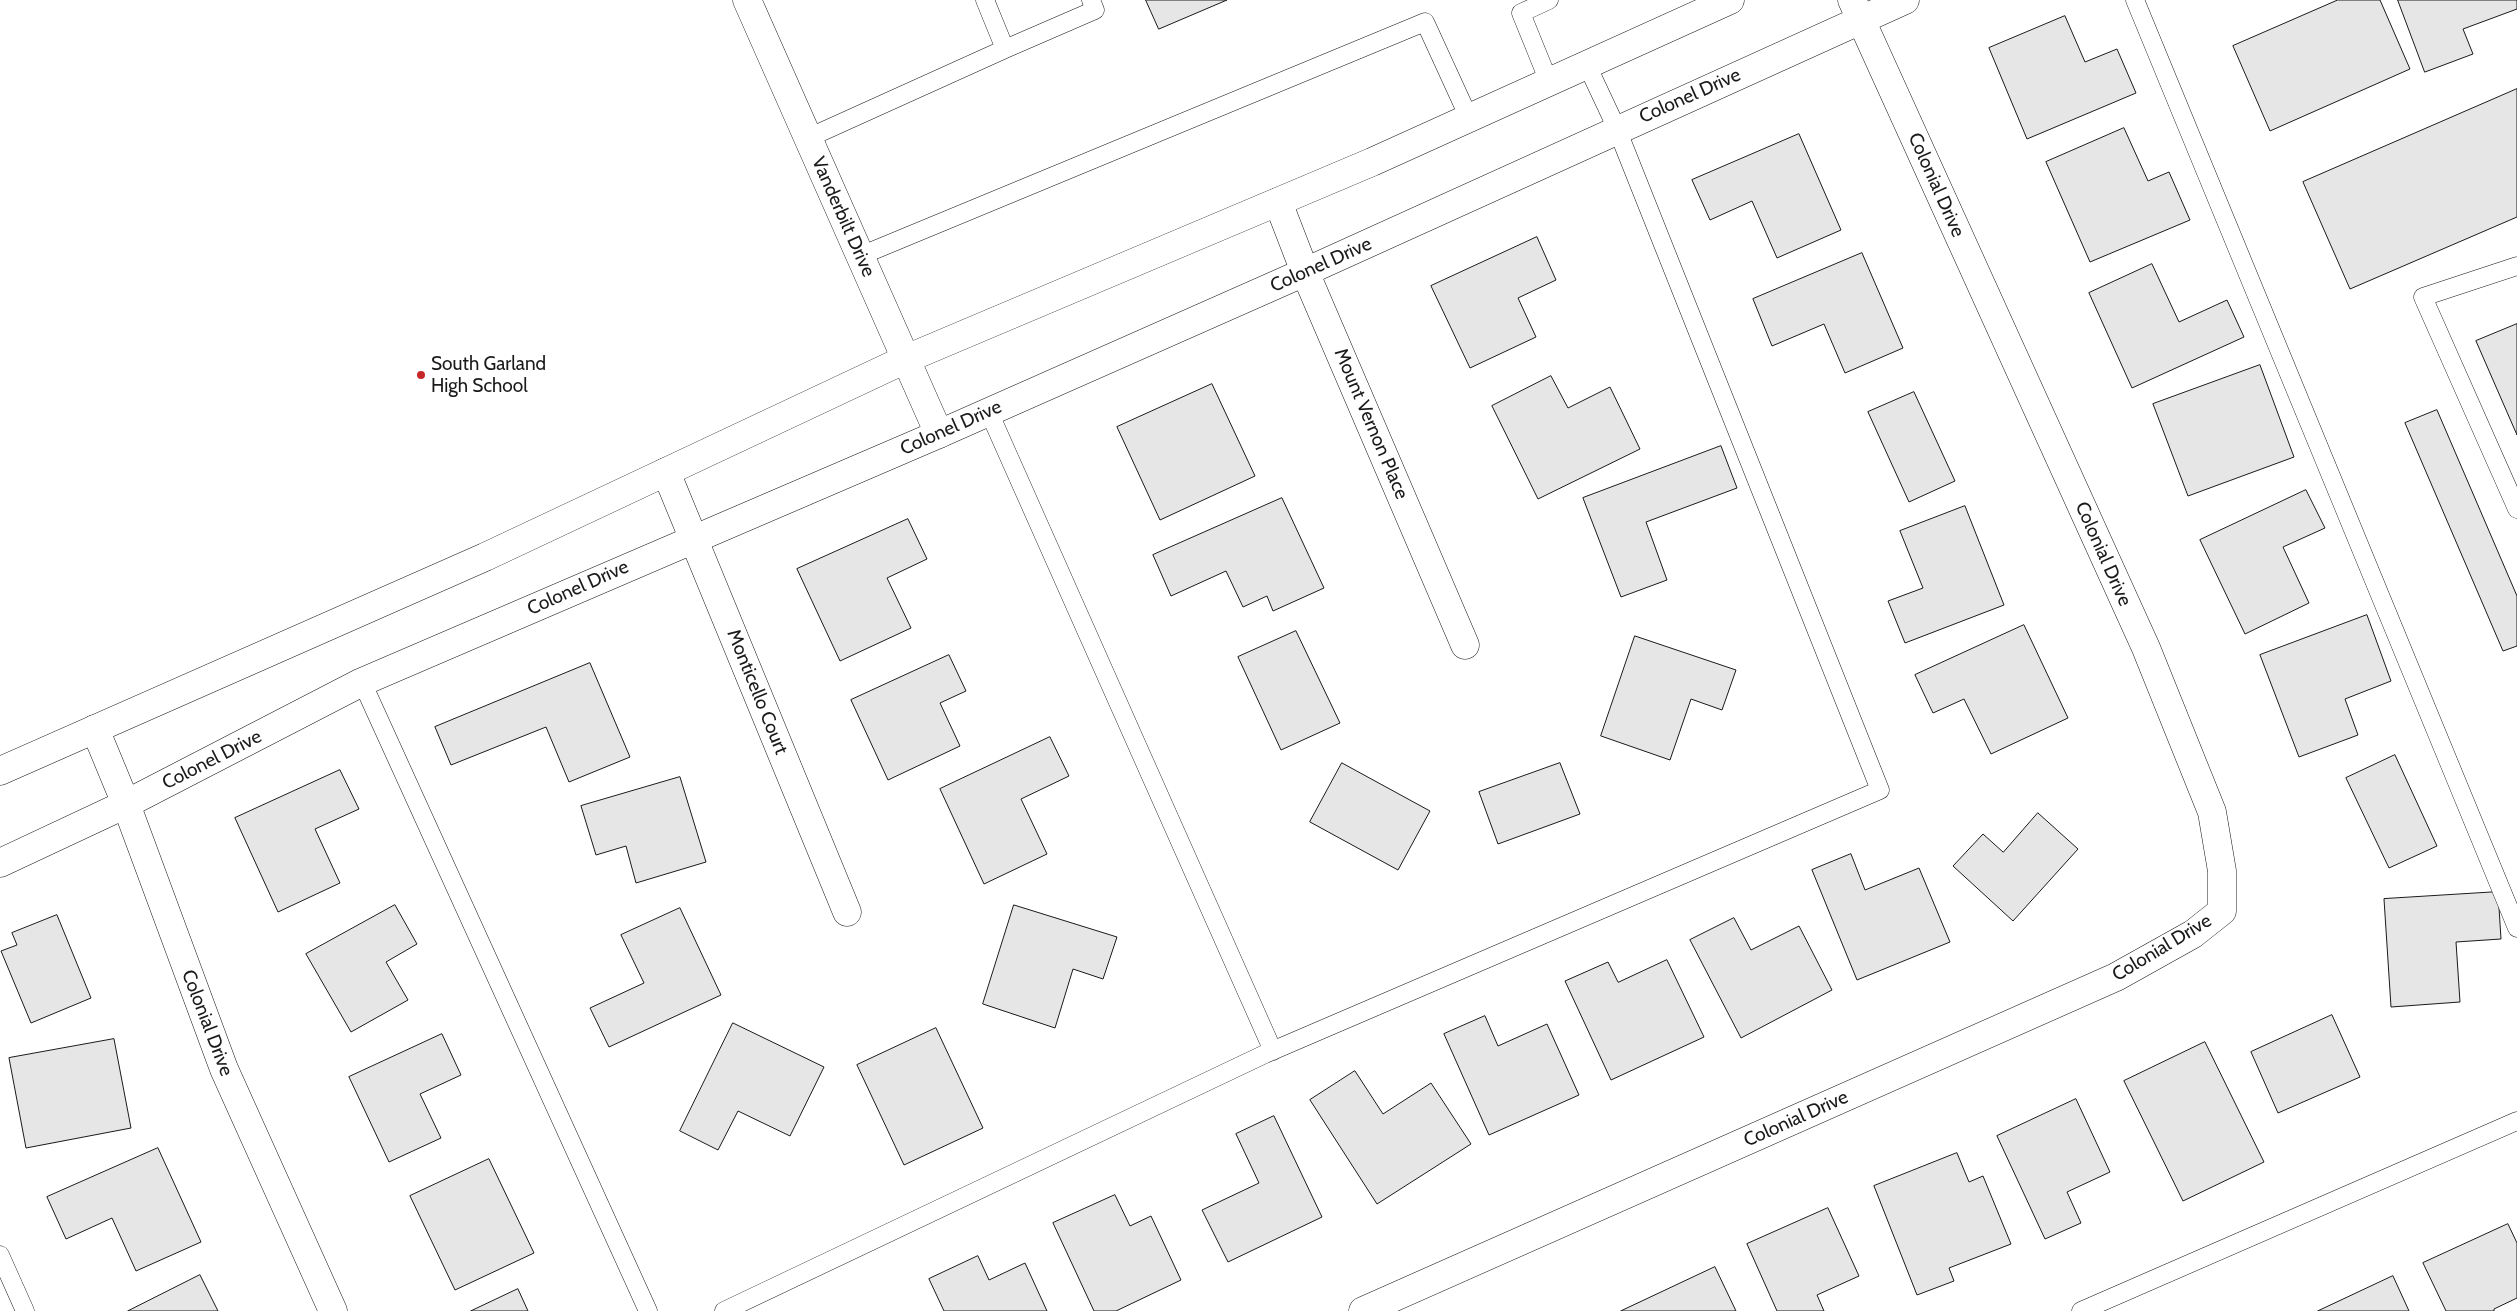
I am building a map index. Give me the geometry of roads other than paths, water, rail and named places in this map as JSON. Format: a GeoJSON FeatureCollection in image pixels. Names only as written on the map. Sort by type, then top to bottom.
{"type":"FeatureCollection","features":[{"type":"Feature","properties":{"kind":"street","name":"Vanderbilt Drive"},"geometry":{"type":"LineString","coordinates":[[747,0],[939,434]]}},
{"type":"Feature","properties":{"kind":"street"},"geometry":{"type":"LineString","coordinates":[[0,771],[485,556],[906,359],[1278,202],[1730,0]]}},
{"type":"Feature","properties":{"kind":"street","name":"Colonel Drive"},"geometry":{"type":"LineString","coordinates":[[0,863],[126,804],[362,682],[694,537],[939,434],[1305,272],[1617,129],[1856,10],[1905,0]]}},
{"type":"Feature","properties":{"kind":"street","name":"Colonial Drive"},"geometry":{"type":"LineString","coordinates":[[1363,1311],[1393,1305],[2116,977],[2193,934],[2222,911],[2222,871],[2212,812],[2146,648],[1856,10]]}},
{"type":"Feature","properties":{"kind":"street","name":"Mount Vernon Place"},"geometry":{"type":"LineString","coordinates":[[1278,202],[1305,272],[1465,645]]}},
{"type":"Feature","properties":{"kind":"street","name":"Monticello Court"},"geometry":{"type":"LineString","coordinates":[[666,472],[847,912]]}},
{"type":"Feature","properties":{"kind":"street","name":"Colonial Drive"},"geometry":{"type":"LineString","coordinates":[[95,729],[126,804],[224,1069],[333,1311]]}},
{"type":"Feature","properties":{"kind":"lane"},"geometry":{"type":"LineString","coordinates":[[985,0],[1005,49]]}},
{"type":"Feature","properties":{"kind":"lane"},"geometry":{"type":"LineString","coordinates":[[808,138],[1095,10],[1091,0]]}},
{"type":"Feature","properties":{"kind":"lane"},"geometry":{"type":"LineString","coordinates":[[1549,0],[1521,12],[1550,82]]}},
{"type":"Feature","properties":{"kind":"lane"},"geometry":{"type":"LineString","coordinates":[[2135,0],[2517,928]]}},
{"type":"Feature","properties":{"kind":"lane"},"geometry":{"type":"LineString","coordinates":[[860,256],[1425,22],[1469,118]]}},
{"type":"Feature","properties":{"kind":"lane"},"geometry":{"type":"LineString","coordinates":[[724,1311],[1273,1051],[1880,790],[1617,129],[1587,65]]}},
{"type":"Feature","properties":{"kind":"lane"},"geometry":{"type":"LineString","coordinates":[[2517,266],[2422,297],[2517,508]]}},
{"type":"Feature","properties":{"kind":"lane"},"geometry":{"type":"LineString","coordinates":[[989,412],[1273,1051]]}},
{"type":"Feature","properties":{"kind":"lane"},"geometry":{"type":"LineString","coordinates":[[362,682],[648,1311]]}},
{"type":"Feature","properties":{"kind":"lane"},"geometry":{"type":"LineString","coordinates":[[2081,1311],[2517,1121]]}},
{"type":"Feature","properties":{"kind":"lane"},"geometry":{"type":"LineString","coordinates":[[0,1254],[25,1311]]}},
{"type":"Feature","properties":{"kind":"place","name":"South Garland High School"},"geometry":{"type":"Point","coordinates":[421,375]}}]}
